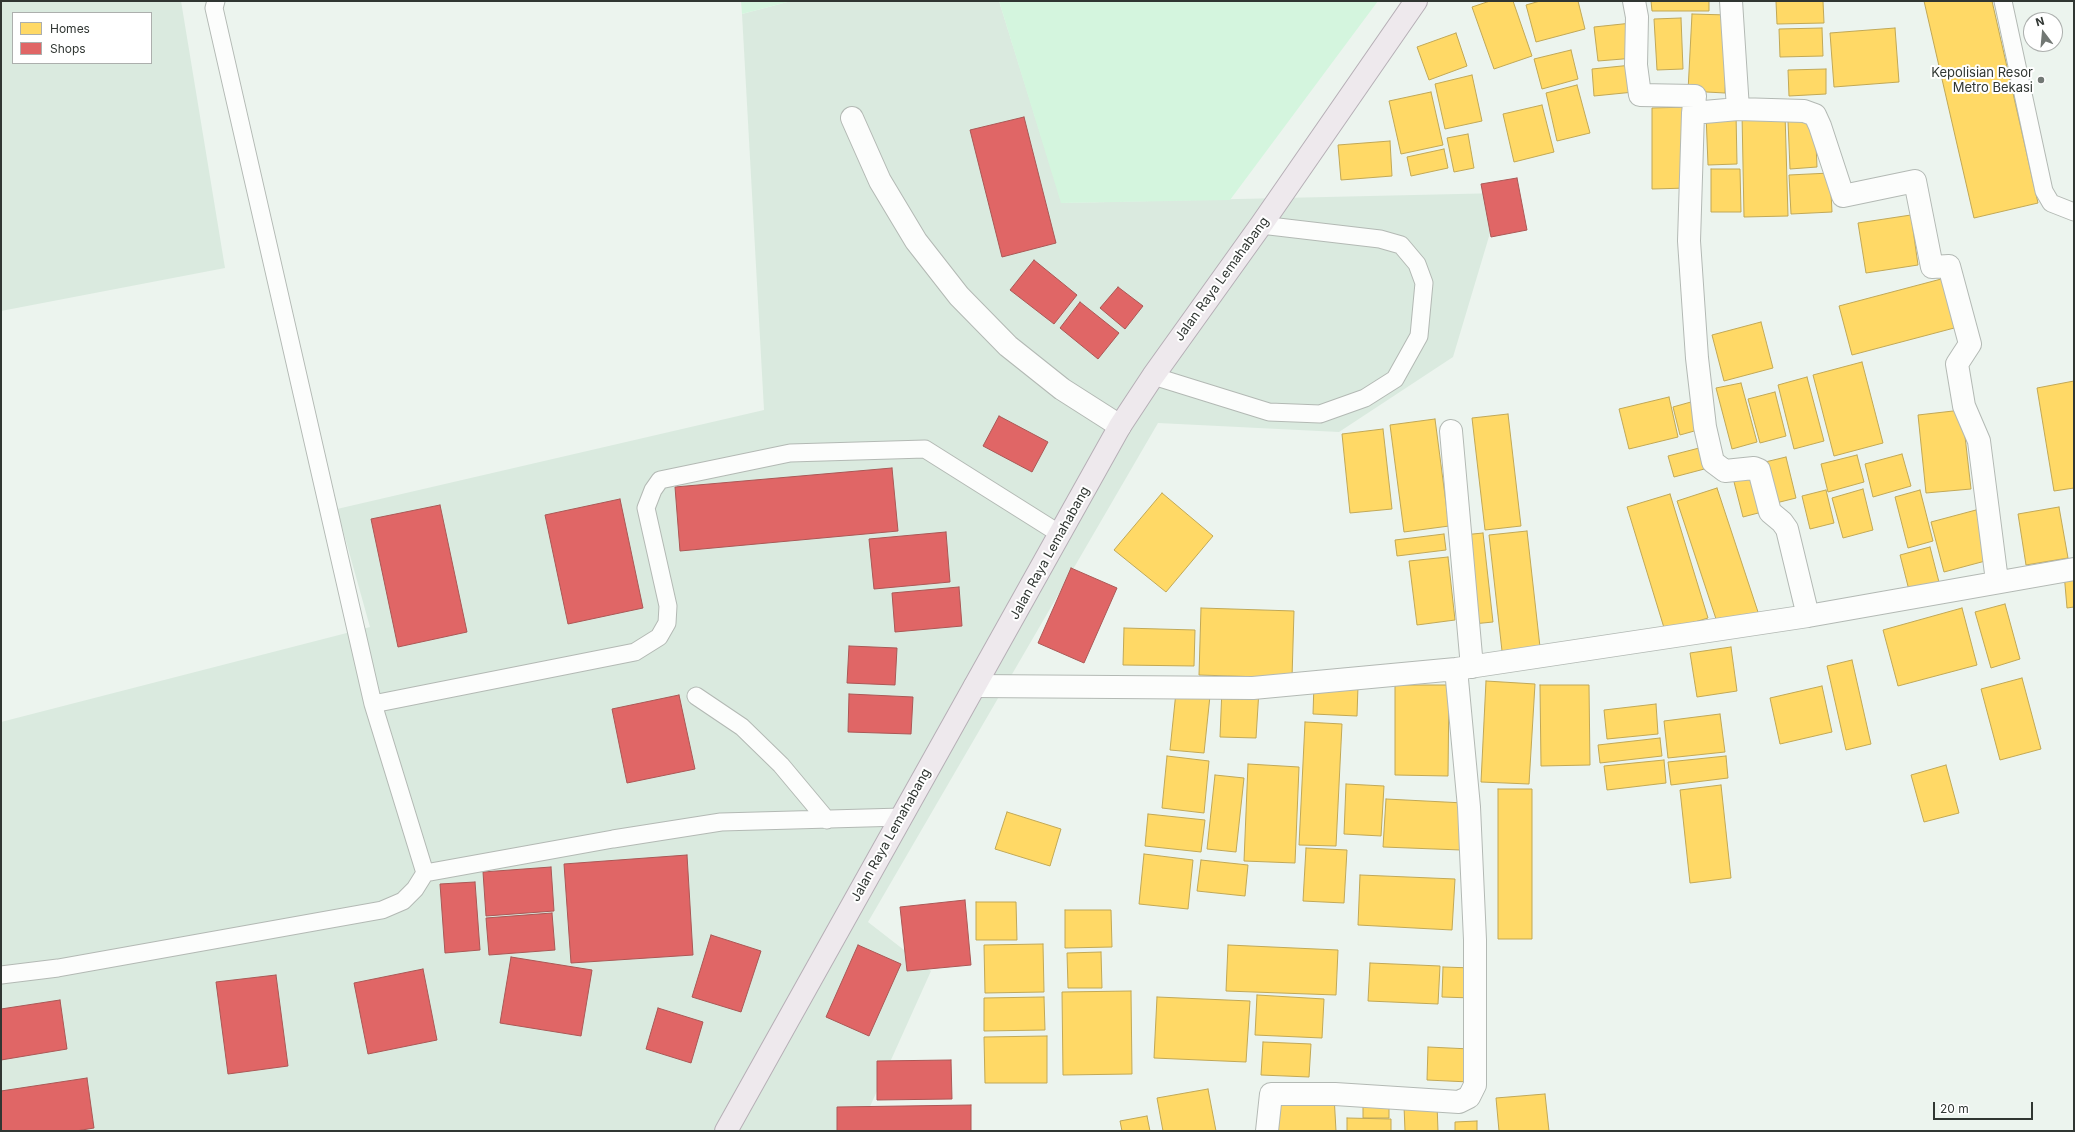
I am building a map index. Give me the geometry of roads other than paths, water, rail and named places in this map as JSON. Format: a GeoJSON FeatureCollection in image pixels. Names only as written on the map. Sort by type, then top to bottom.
{"type":"FeatureCollection","features":[{"type":"Feature","properties":{"kind":"main road","name":"Jalan Raya Lemahabang"},"geometry":{"type":"LineString","coordinates":[[726,1131],[1120,426],[1153,376],[1261,225],[1416,1]]}},
{"type":"Feature","properties":{"kind":"street"},"geometry":{"type":"LineString","coordinates":[[1634,1],[1637,17],[1636,65],[1640,95],[1695,96],[1693,113],[1689,241],[1705,427],[1713,462],[1726,471],[1754,468],[1759,470],[1770,512],[1782,522],[1787,529],[1808,616]]}},
{"type":"Feature","properties":{"kind":"street"},"geometry":{"type":"LineString","coordinates":[[1730,1],[1738,109]]}},
{"type":"Feature","properties":{"kind":"street"},"geometry":{"type":"LineString","coordinates":[[1693,113],[1738,109],[1804,111],[1815,115],[1843,196],[1915,180],[1932,267],[1950,266],[1970,344],[1957,364],[1964,406],[1979,441],[1998,581]]}},
{"type":"Feature","properties":{"kind":"street"},"geometry":{"type":"LineString","coordinates":[[852,118],[880,181],[916,241],[959,296],[1008,346],[1050,380],[1120,426]]}},
{"type":"Feature","properties":{"kind":"street"},"geometry":{"type":"LineString","coordinates":[[1267,1131],[1271,1094],[1335,1094],[1459,1102],[1469,1097],[1475,1085],[1475,940],[1464,668],[1451,431]]}},
{"type":"Feature","properties":{"kind":"street"},"geometry":{"type":"LineString","coordinates":[[975,686],[1253,688],[1464,668],[1808,616],[1998,581],[2074,569]]}},
{"type":"Feature","properties":{"kind":"lane"},"geometry":{"type":"LineString","coordinates":[[1,975],[58,968],[382,910],[403,901],[415,890],[425,873],[373,704],[214,8],[216,1]]}},
{"type":"Feature","properties":{"kind":"lane"},"geometry":{"type":"LineString","coordinates":[[2003,1],[2044,190],[2052,203],[2074,212]]}},
{"type":"Feature","properties":{"kind":"lane"},"geometry":{"type":"LineString","coordinates":[[1153,376],[1269,412],[1320,414],[1365,398],[1395,379],[1419,336],[1424,283],[1417,264],[1401,245],[1380,240],[1261,225]]}},
{"type":"Feature","properties":{"kind":"lane"},"geometry":{"type":"LineString","coordinates":[[373,704],[635,652],[659,637],[667,623],[668,606],[646,508],[653,490],[660,480],[790,453],[925,449],[1060,534]]}},
{"type":"Feature","properties":{"kind":"lane"},"geometry":{"type":"LineString","coordinates":[[696,696],[742,727],[781,765],[827,820]]}},
{"type":"Feature","properties":{"kind":"lane"},"geometry":{"type":"LineString","coordinates":[[425,873],[613,839],[721,822],[902,817]]}},
{"type":"Feature","properties":{"kind":"place","name":"Kepolisian Resor Metro Bekasi"},"geometry":{"type":"Point","coordinates":[2041,80]}}]}
